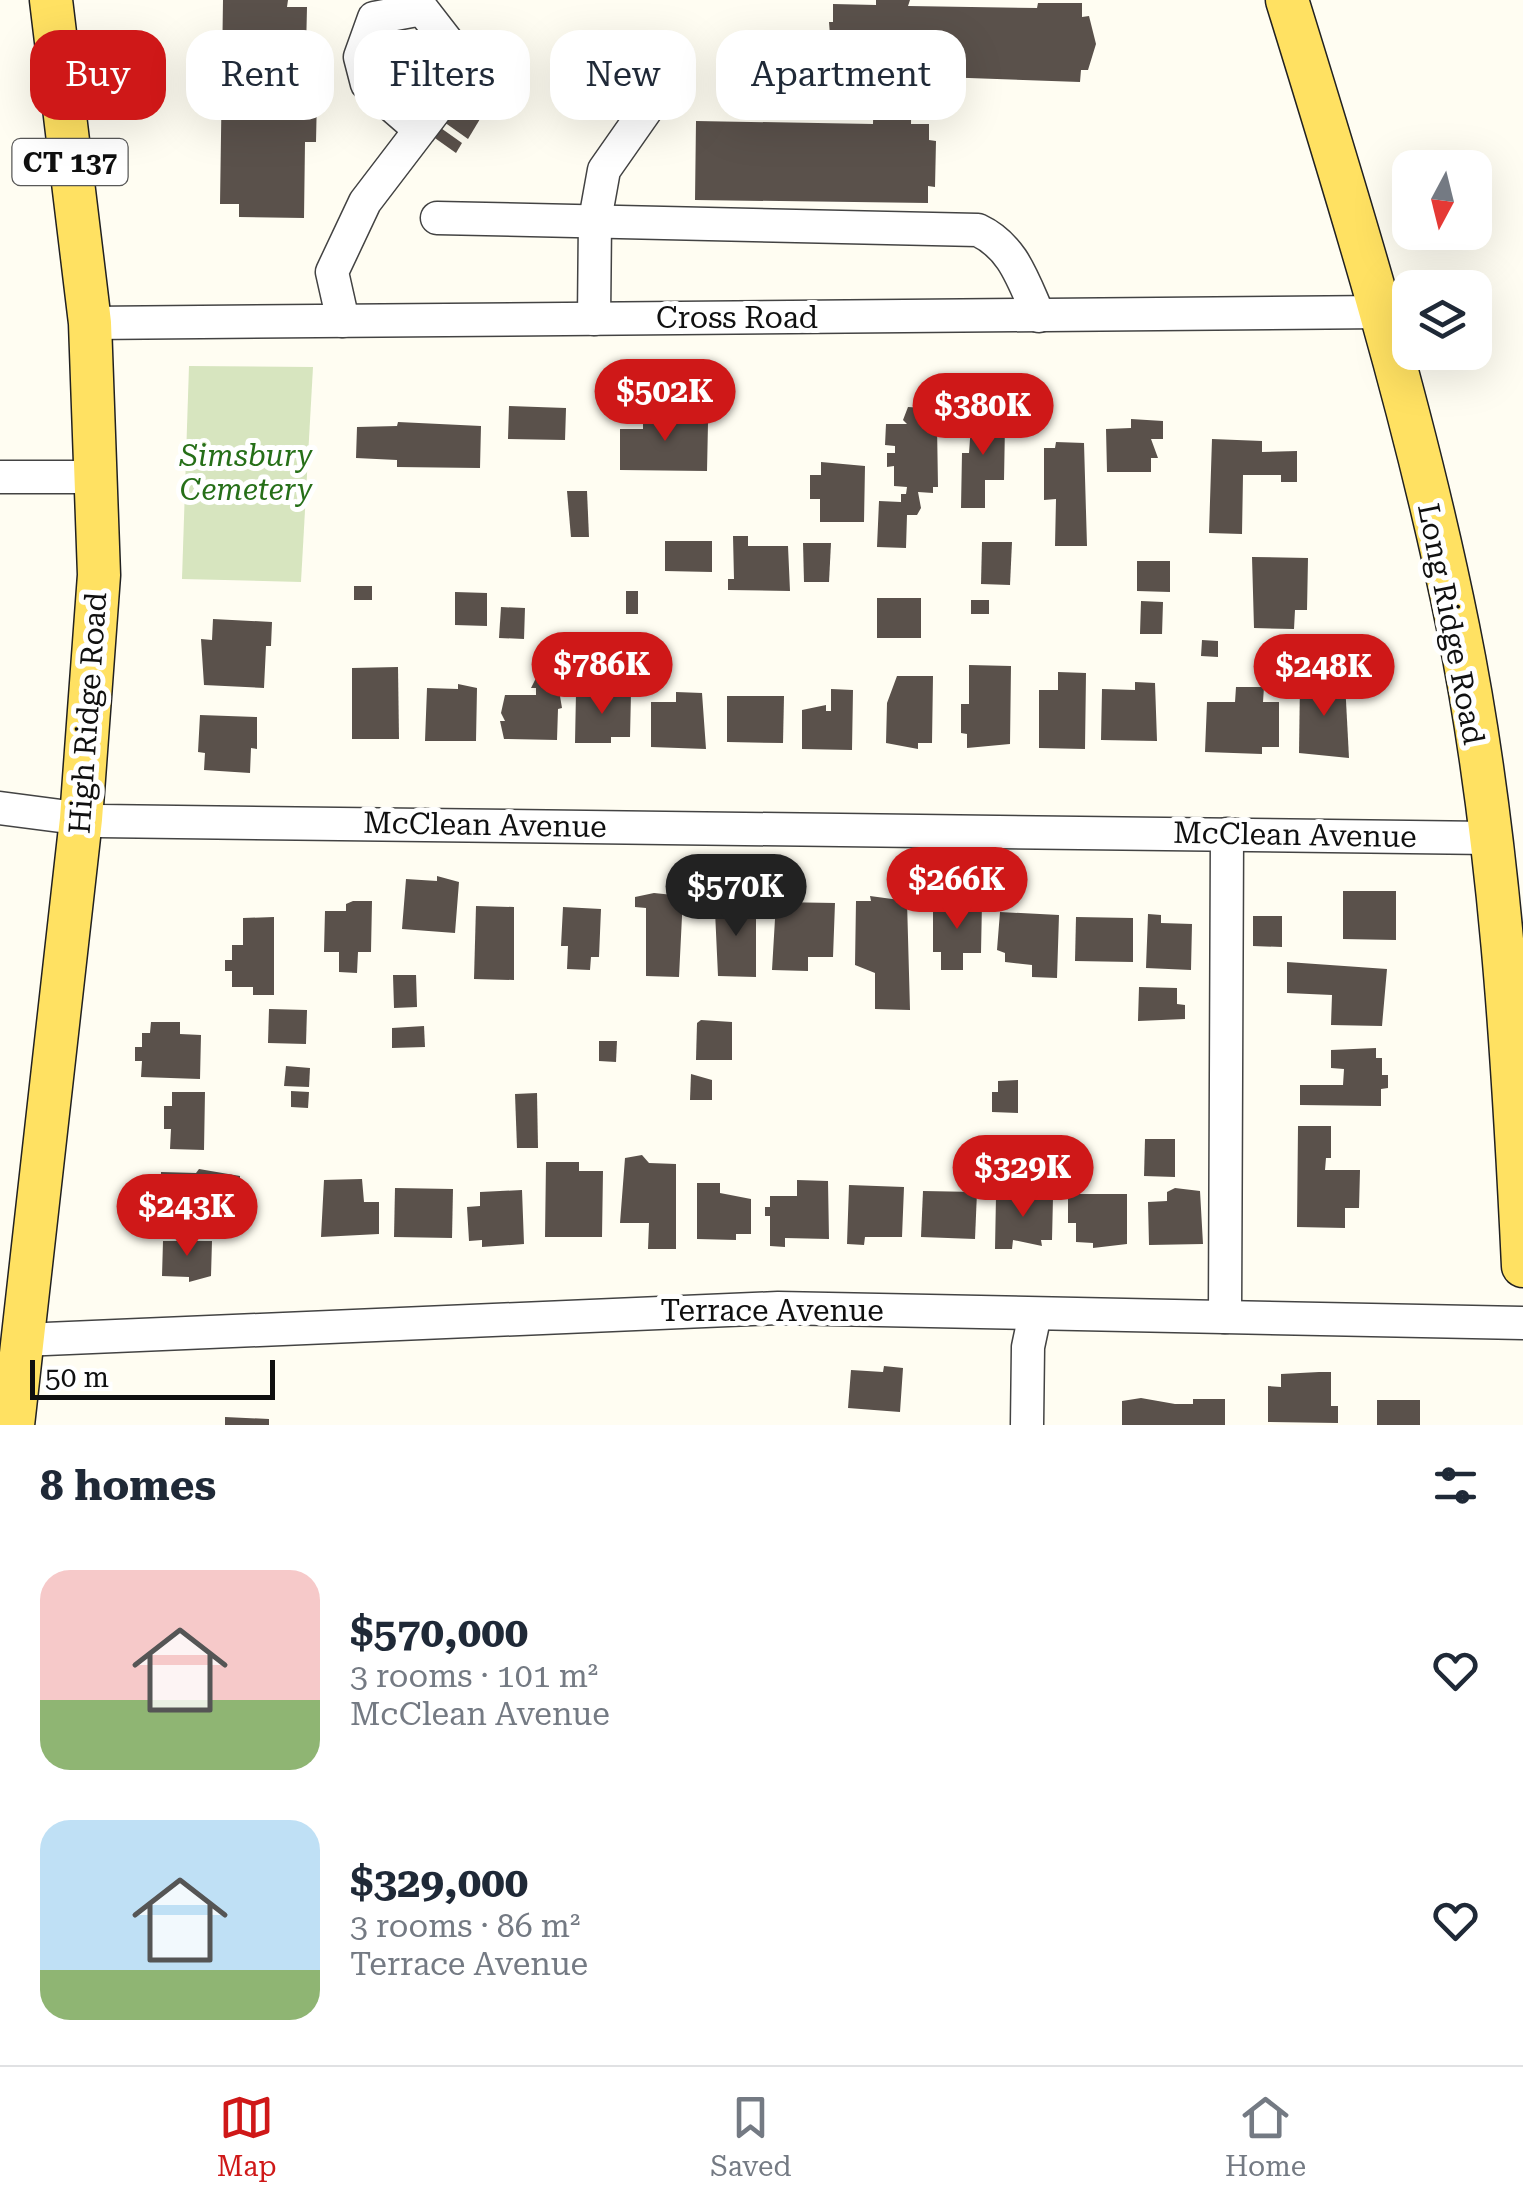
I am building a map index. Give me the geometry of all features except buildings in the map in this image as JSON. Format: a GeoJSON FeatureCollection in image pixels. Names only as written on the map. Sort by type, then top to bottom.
{"type":"FeatureCollection","features":[{"type":"Feature","properties":{"kind":"main road","name":"High Ridge Road"},"geometry":{"type":"LineString","coordinates":[[14,1425],[80,819],[98,574],[90,323],[51,0]]}},
{"type":"Feature","properties":{"kind":"main road","name":"Long Ridge Road"},"geometry":{"type":"LineString","coordinates":[[1287,0],[1384,312],[1458,629],[1489,838],[1514,1083],[1523,1266]]}},
{"type":"Feature","properties":{"kind":"street"},"geometry":{"type":"LineString","coordinates":[[594,319],[595,220],[604,170],[639,120]]}},
{"type":"Feature","properties":{"kind":"street"},"geometry":{"type":"LineString","coordinates":[[343,321],[332,272],[365,202],[420,130]]}},
{"type":"Feature","properties":{"kind":"street"},"geometry":{"type":"LineString","coordinates":[[437,218],[978,230],[997,239],[1012,255],[1039,316]]}},
{"type":"Feature","properties":{"kind":"street","name":"Cross Road"},"geometry":{"type":"LineString","coordinates":[[90,323],[1384,312]]}},
{"type":"Feature","properties":{"kind":"street"},"geometry":{"type":"LineString","coordinates":[[0,477],[95,477]]}},
{"type":"Feature","properties":{"kind":"street","name":"McClean Avenue"},"geometry":{"type":"LineString","coordinates":[[0,808],[80,819],[1489,838]]}},
{"type":"Feature","properties":{"kind":"street"},"geometry":{"type":"LineString","coordinates":[[1225,1317],[1228,834]]}},
{"type":"Feature","properties":{"kind":"street","name":"Terrace Avenue"},"geometry":{"type":"LineString","coordinates":[[22,1340],[778,1308],[1523,1323]]}},
{"type":"Feature","properties":{"kind":"street"},"geometry":{"type":"LineString","coordinates":[[1028,1425],[1028,1347],[1035,1314]]}},
{"type":"Feature","properties":{"kind":"green space","name":"Simsbury Cemetery"},"geometry":{"type":"Polygon","coordinates":[[[189,366],[313,367],[301,582],[182,579],[189,366]]]}}]}
